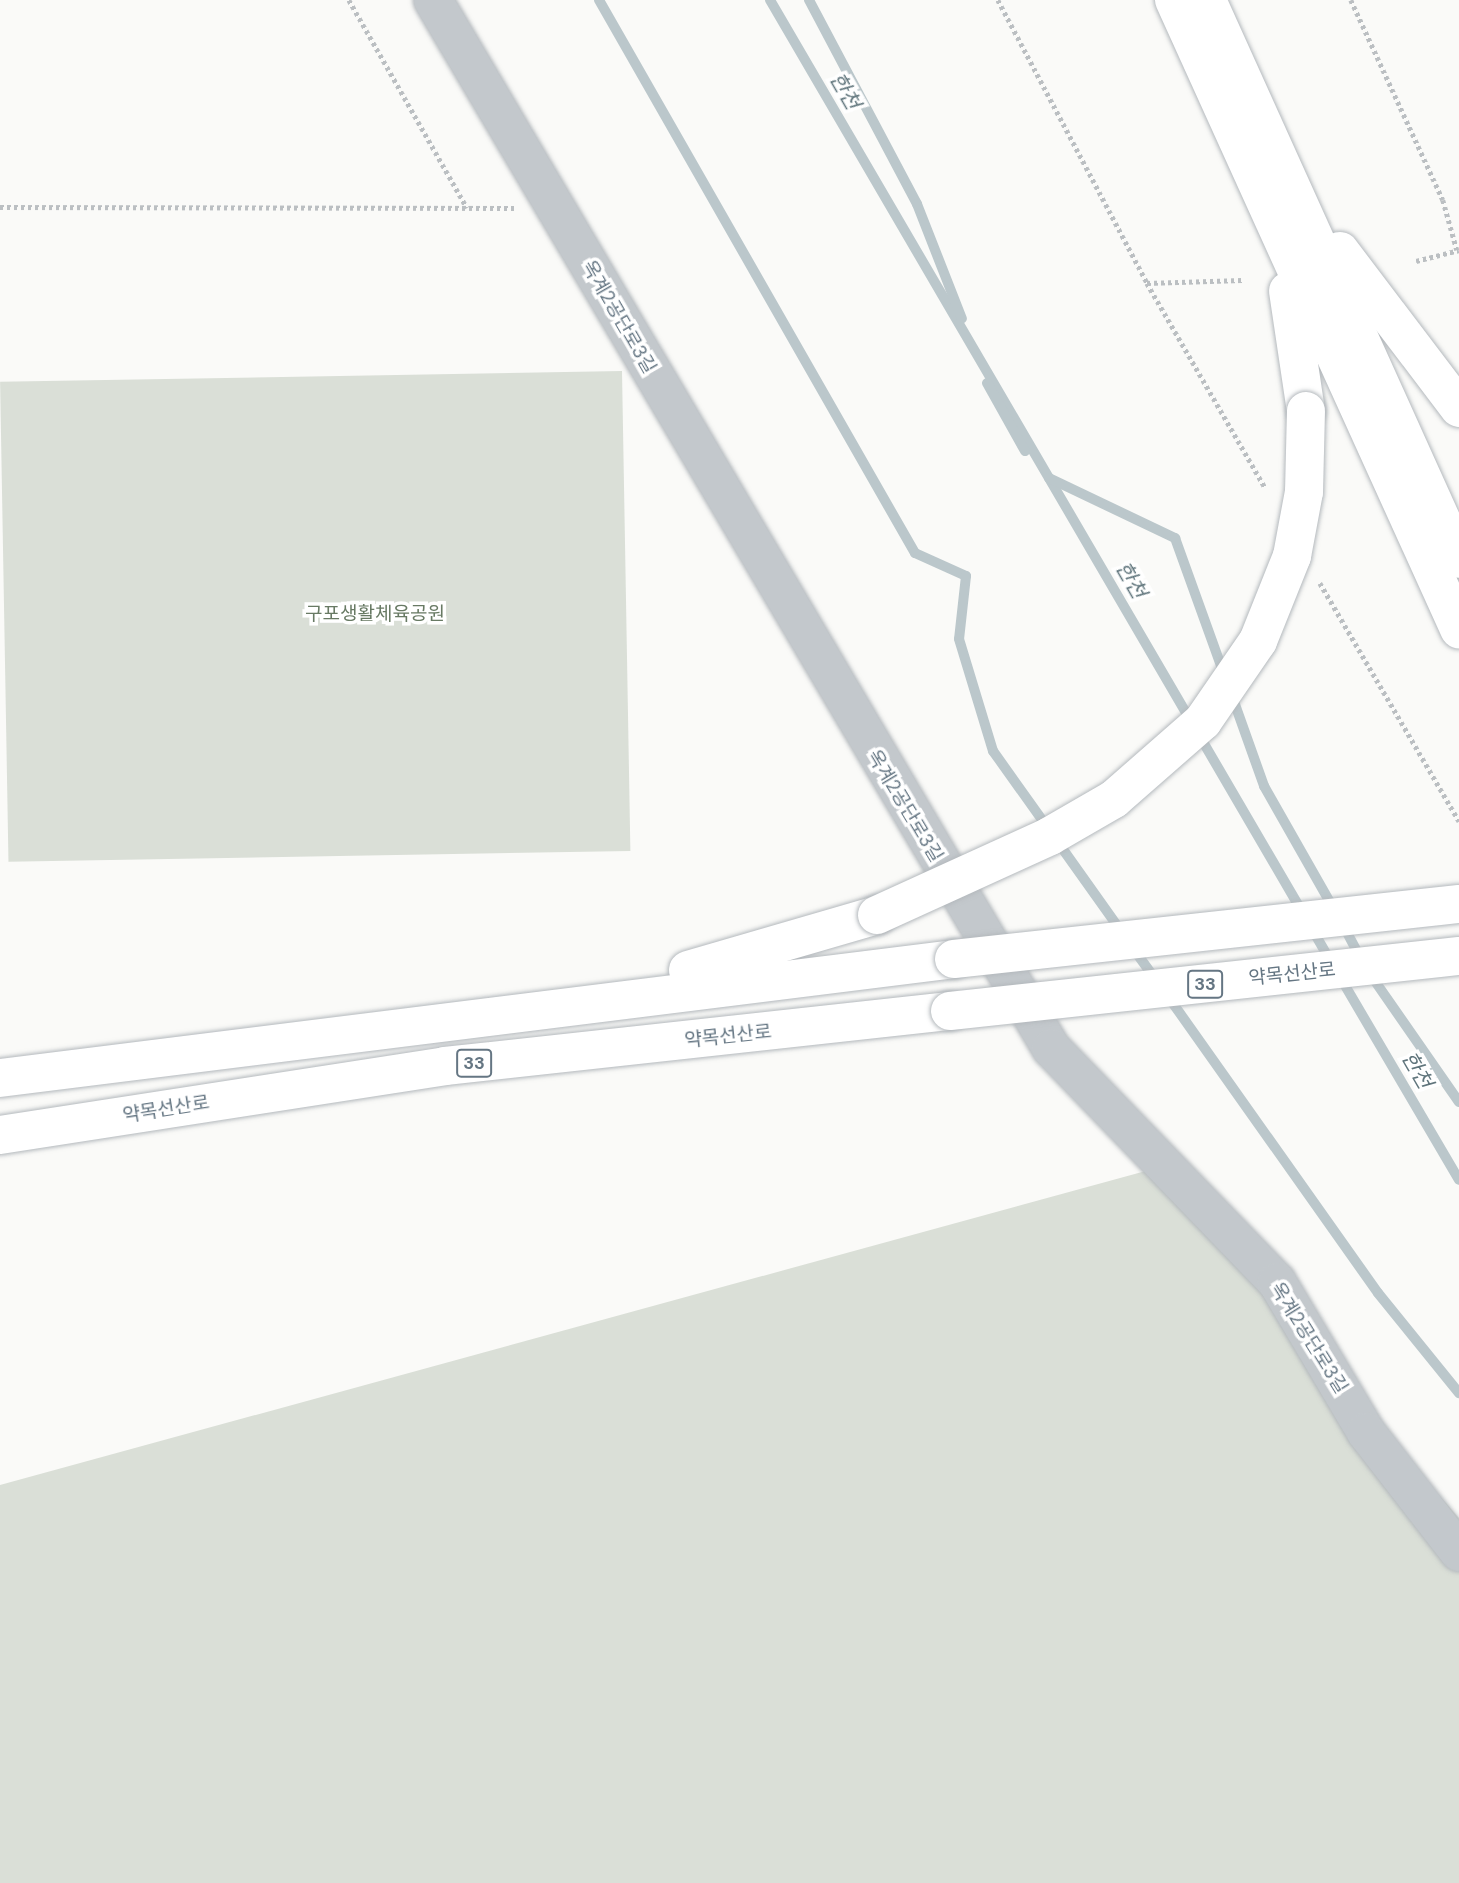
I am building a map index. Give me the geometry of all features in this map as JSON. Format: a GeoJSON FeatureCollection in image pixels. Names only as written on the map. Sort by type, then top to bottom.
{"type":"FeatureCollection","features":[{"type":"Feature","properties":{"kind":"highway"},"geometry":{"type":"LineString","coordinates":[[1174,0],[1279,195],[1459,559]]}},
{"type":"Feature","properties":{"kind":"highway"},"geometry":{"type":"LineString","coordinates":[[1207,0],[1279,195],[1459,629]]}},
{"type":"Feature","properties":{"kind":"highway"},"geometry":{"type":"LineString","coordinates":[[1279,195],[1459,408]]}},
{"type":"Feature","properties":{"kind":"highway"},"geometry":{"type":"LineString","coordinates":[[330,1034],[644,980],[761,953],[877,915],[1051,836],[1114,799],[1203,721],[1258,641],[1292,556],[1304,492],[1306,411],[1279,195]]}},
{"type":"Feature","properties":{"kind":"highway"},"geometry":{"type":"LineString","coordinates":[[0,1078],[330,1034],[954,959],[1459,904]]}},
{"type":"Feature","properties":{"kind":"highway","name":"약목선산로"},"geometry":{"type":"LineString","coordinates":[[0,1135],[444,1066],[1459,956]]}},
{"type":"Feature","properties":{"kind":"street","name":"옥계2공단로3길"},"geometry":{"type":"LineString","coordinates":[[433,0],[1051,1048],[1277,1282],[1366,1432],[1459,1552]]}},
{"type":"Feature","properties":{"kind":"path"},"geometry":{"type":"LineString","coordinates":[[349,0],[467,208]]}},
{"type":"Feature","properties":{"kind":"path"},"geometry":{"type":"LineString","coordinates":[[998,0],[1147,283],[1272,499]]}},
{"type":"Feature","properties":{"kind":"path"},"geometry":{"type":"LineString","coordinates":[[1350,0],[1443,200],[1458,250],[1416,261]]}},
{"type":"Feature","properties":{"kind":"path"},"geometry":{"type":"LineString","coordinates":[[0,207],[555,209]]}},
{"type":"Feature","properties":{"kind":"path"},"geometry":{"type":"LineString","coordinates":[[1147,283],[1242,280]]}},
{"type":"Feature","properties":{"kind":"path"},"geometry":{"type":"LineString","coordinates":[[1313,571],[1459,821]]}},
{"type":"Feature","properties":{"kind":"green space","name":"구포생활체육공원"},"geometry":{"type":"Polygon","coordinates":[[[622,371],[630,851],[8,862],[0,382],[622,371]]]}},
{"type":"Feature","properties":{"kind":"green space"},"geometry":{"type":"Polygon","coordinates":[[[1153,1169],[1459,1518],[1459,1883],[0,1883],[0,1485],[1153,1169]]]}},
{"type":"Feature","properties":{"kind":"waterway"},"geometry":{"type":"LineString","coordinates":[[599,0],[915,553],[966,576],[959,639],[993,751],[1048,828]]}},
{"type":"Feature","properties":{"kind":"waterway","name":"한천"},"geometry":{"type":"LineString","coordinates":[[770,0],[1304,915]]}},
{"type":"Feature","properties":{"kind":"waterway"},"geometry":{"type":"LineString","coordinates":[[809,0],[917,204],[962,319]]}},
{"type":"Feature","properties":{"kind":"waterway"},"geometry":{"type":"LineString","coordinates":[[987,383],[1025,451]]}},
{"type":"Feature","properties":{"kind":"waterway"},"geometry":{"type":"LineString","coordinates":[[1049,478],[1175,538],[1224,674]]}},
{"type":"Feature","properties":{"kind":"waterway"},"geometry":{"type":"LineString","coordinates":[[1232,696],[1264,786],[1335,911]]}},
{"type":"Feature","properties":{"kind":"waterway"},"geometry":{"type":"LineString","coordinates":[[1057,841],[1123,934]]}},
{"type":"Feature","properties":{"kind":"waterway"},"geometry":{"type":"LineString","coordinates":[[1343,925],[1362,960]]}},
{"type":"Feature","properties":{"kind":"waterway","name":"한천"},"geometry":{"type":"LineString","coordinates":[[1312,929],[1332,963]]}},
{"type":"Feature","properties":{"kind":"waterway"},"geometry":{"type":"LineString","coordinates":[[1132,947],[1155,979]]}},
{"type":"Feature","properties":{"kind":"waterway"},"geometry":{"type":"LineString","coordinates":[[1370,974],[1459,1102]]}},
{"type":"Feature","properties":{"kind":"waterway","name":"한천"},"geometry":{"type":"LineString","coordinates":[[1340,977],[1459,1180]]}},
{"type":"Feature","properties":{"kind":"waterway"},"geometry":{"type":"LineString","coordinates":[[1167,995],[1378,1293],[1459,1393]]}}]}
